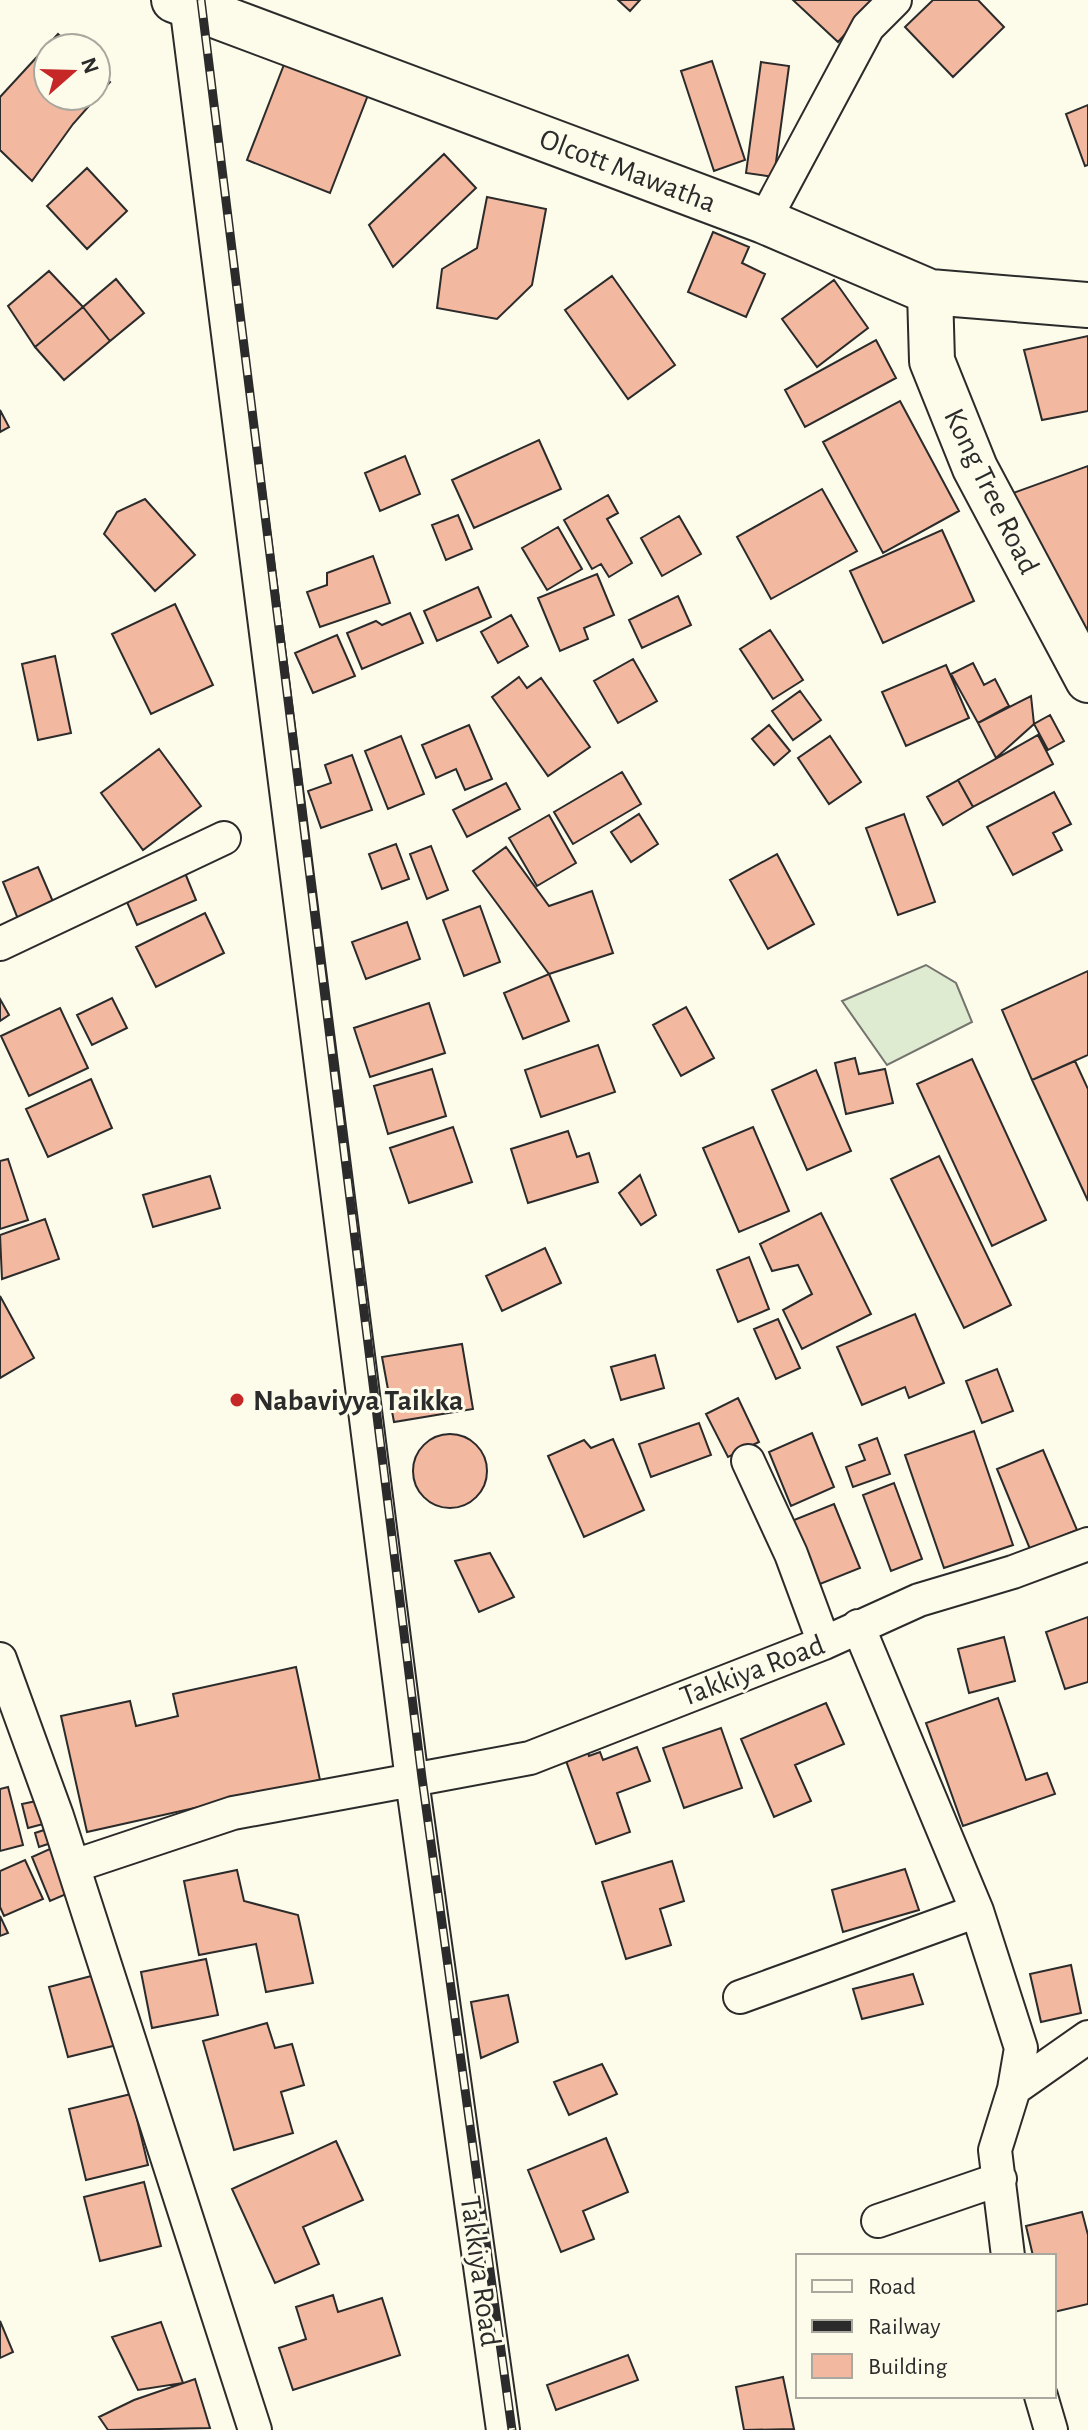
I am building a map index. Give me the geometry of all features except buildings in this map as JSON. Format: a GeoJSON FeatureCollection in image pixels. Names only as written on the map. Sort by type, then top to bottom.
{"type":"FeatureCollection","features":[{"type":"Feature","properties":{"kind":"main road","name":"Olcott Mawatha"},"geometry":{"type":"LineString","coordinates":[[180,2],[764,221],[930,292],[1088,305]]}},
{"type":"Feature","properties":{"kind":"main road","name":"Kong Tree Road"},"geometry":{"type":"LineString","coordinates":[[930,292],[932,361],[975,468],[1088,680]]}},
{"type":"Feature","properties":{"kind":"street"},"geometry":{"type":"LineString","coordinates":[[764,221],[868,27],[895,0]]}},
{"type":"Feature","properties":{"kind":"street"},"geometry":{"type":"LineString","coordinates":[[180,2],[412,1780]]}},
{"type":"Feature","properties":{"kind":"street"},"geometry":{"type":"LineString","coordinates":[[0,944],[224,838]]}},
{"type":"Feature","properties":{"kind":"street"},"geometry":{"type":"LineString","coordinates":[[748,1461],[791,1554],[824,1643]]}},
{"type":"Feature","properties":{"kind":"street","name":"Takkiya Road"},"geometry":{"type":"LineString","coordinates":[[74,1866],[233,1813],[530,1758],[824,1643],[919,1600],[1013,1572],[1088,1544]]}},
{"type":"Feature","properties":{"kind":"street"},"geometry":{"type":"LineString","coordinates":[[858,1626],[977,1911],[1021,2048],[1014,2089],[995,2150],[1008,2254]]}},
{"type":"Feature","properties":{"kind":"street"},"geometry":{"type":"LineString","coordinates":[[0,1659],[74,1866],[255,2430]]}},
{"type":"Feature","properties":{"kind":"street","name":"Takkiya Road"},"geometry":{"type":"LineString","coordinates":[[412,1780],[503,2430]]}},
{"type":"Feature","properties":{"kind":"street"},"geometry":{"type":"LineString","coordinates":[[740,1997],[977,1911]]}},
{"type":"Feature","properties":{"kind":"street"},"geometry":{"type":"LineString","coordinates":[[1014,2089],[1088,2037]]}},
{"type":"Feature","properties":{"kind":"street"},"geometry":{"type":"LineString","coordinates":[[878,2221],[1000,2179]]}},
{"type":"Feature","properties":{"kind":"street"},"geometry":{"type":"LineString","coordinates":[[1042,2398],[1051,2430]]}},
{"type":"Feature","properties":{"kind":"green space"},"geometry":{"type":"Polygon","coordinates":[[[926,965],[956,983],[972,1022],[887,1065],[842,1001],[926,965]]]}},
{"type":"Feature","properties":{"kind":"railway"},"geometry":{"type":"LineString","coordinates":[[201,0],[422,1778],[512,2430]]}},
{"type":"Feature","properties":{"kind":"place","name":"Nabaviyya Taikka"},"geometry":{"type":"Point","coordinates":[237,1400]}}]}
